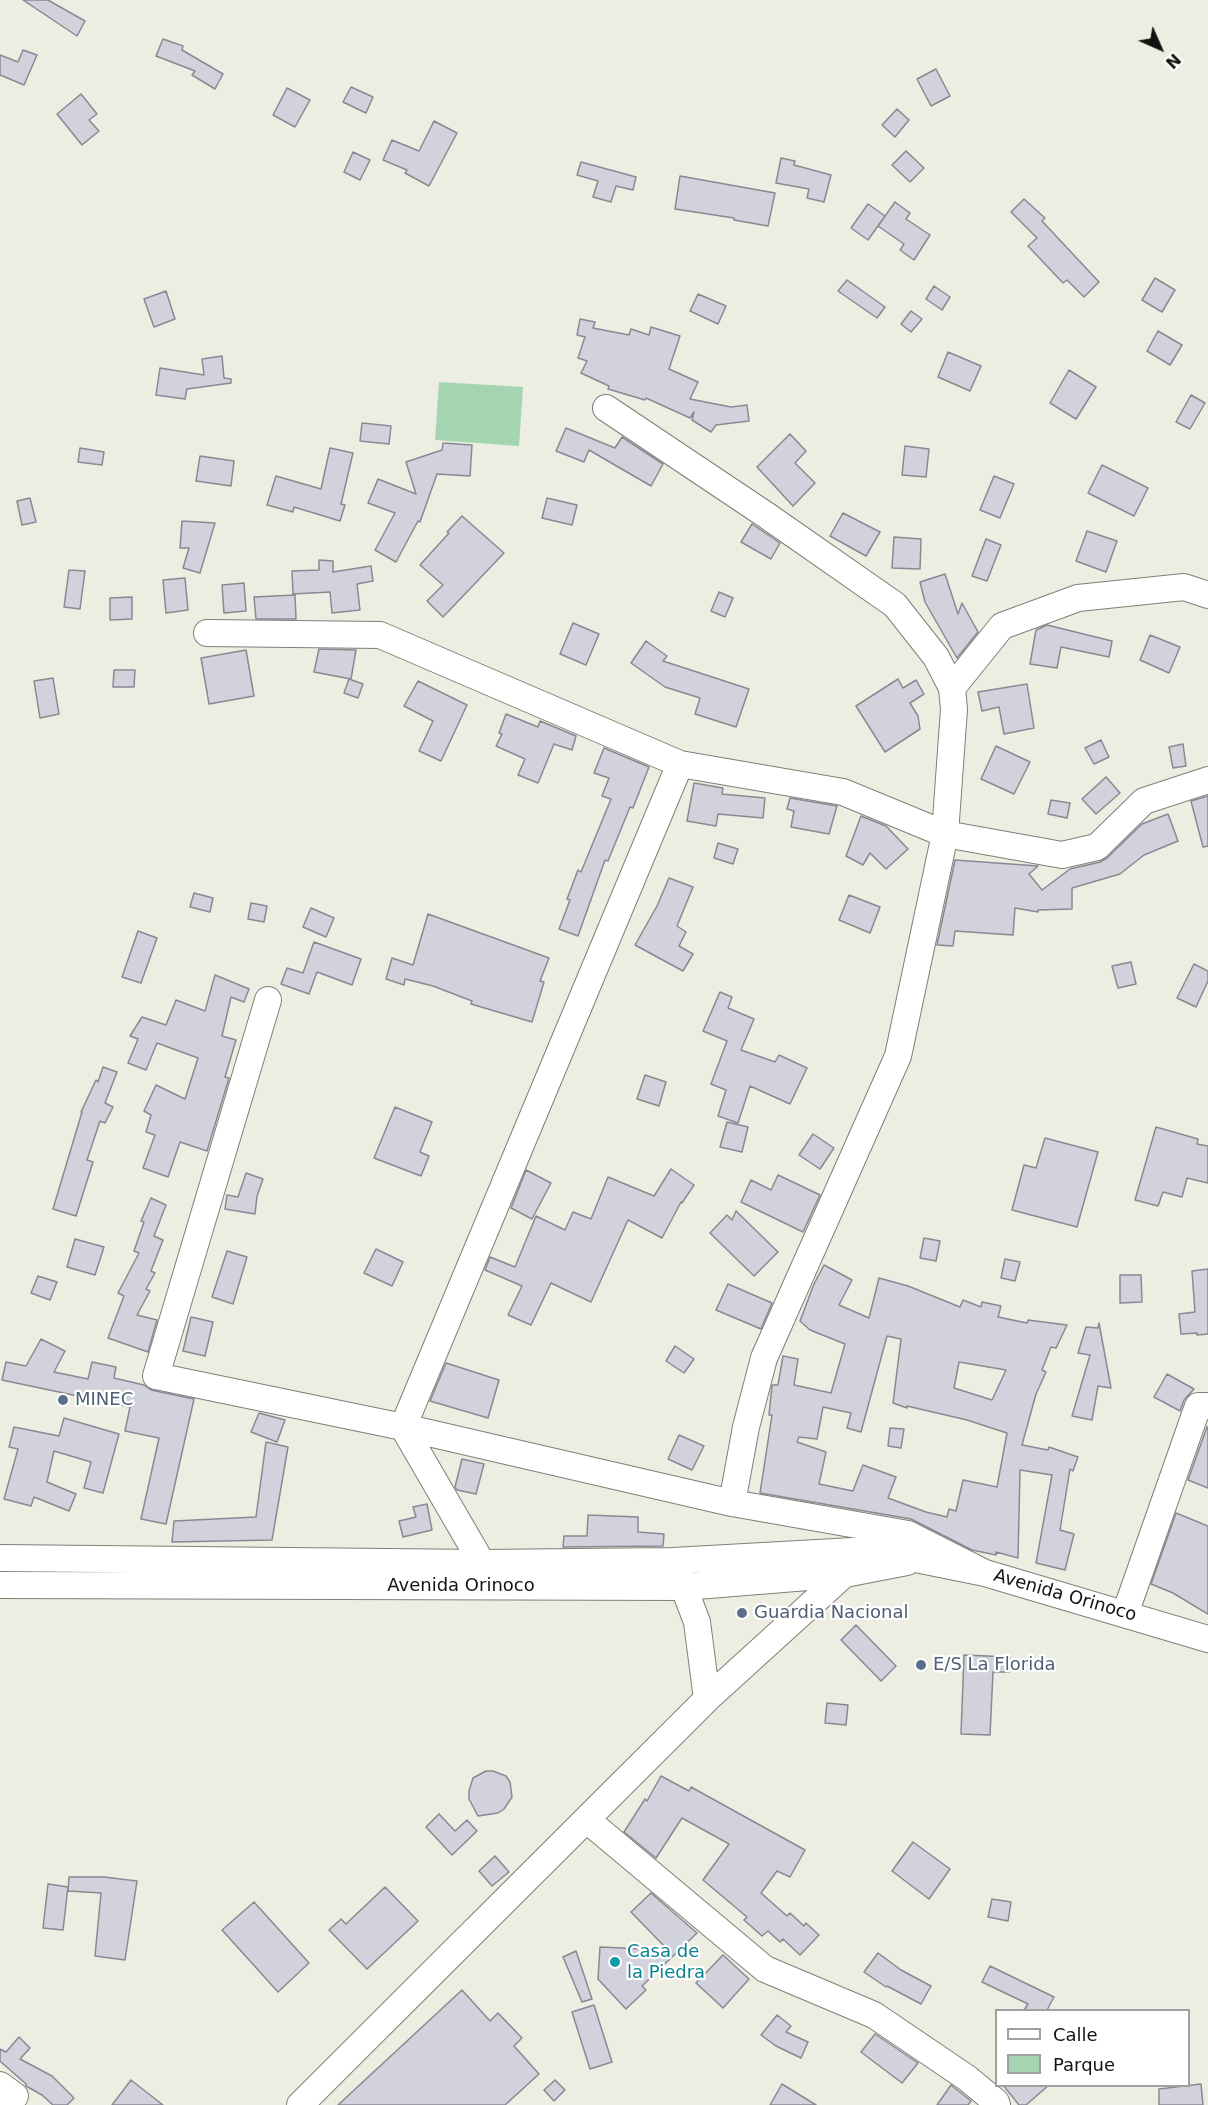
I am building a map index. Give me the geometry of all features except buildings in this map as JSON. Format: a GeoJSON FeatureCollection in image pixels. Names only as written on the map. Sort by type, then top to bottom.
{"type":"FeatureCollection","features":[{"type":"Feature","properties":{"kind":"street"},"geometry":{"type":"LineString","coordinates":[[606,408],[895,605],[936,657],[952,688],[954,709],[945,834],[898,1056],[764,1358],[746,1427],[732,1503]]}},
{"type":"Feature","properties":{"kind":"street"},"geometry":{"type":"LineString","coordinates":[[952,688],[1002,626],[1078,598],[1184,587],[1208,595]]}},
{"type":"Feature","properties":{"kind":"street"},"geometry":{"type":"LineString","coordinates":[[207,633],[380,635],[680,764],[843,792],[945,834],[1062,855],[1097,847],[1144,801],[1208,780]]}},
{"type":"Feature","properties":{"kind":"street"},"geometry":{"type":"LineString","coordinates":[[403,1427],[680,764]]}},
{"type":"Feature","properties":{"kind":"street"},"geometry":{"type":"LineString","coordinates":[[268,1000],[156,1376],[403,1427],[732,1503],[908,1534],[985,1573]]}},
{"type":"Feature","properties":{"kind":"street"},"geometry":{"type":"LineString","coordinates":[[1125,1614],[1198,1406],[1208,1406]]}},
{"type":"Feature","properties":{"kind":"street"},"geometry":{"type":"LineString","coordinates":[[403,1427],[482,1563]]}},
{"type":"Feature","properties":{"kind":"street"},"geometry":{"type":"LineString","coordinates":[[300,2105],[707,1699],[872,1550]]}},
{"type":"Feature","properties":{"kind":"street","name":"Avenida Orinoco"},"geometry":{"type":"LineString","coordinates":[[0,1558],[482,1563],[673,1561],[872,1550],[985,1573],[1208,1639]]}},
{"type":"Feature","properties":{"kind":"street","name":"Avenida Orinoco"},"geometry":{"type":"LineString","coordinates":[[0,1585],[684,1587],[845,1574],[920,1559]]}},
{"type":"Feature","properties":{"kind":"street"},"geometry":{"type":"LineString","coordinates":[[673,1561],[697,1623],[707,1699]]}},
{"type":"Feature","properties":{"kind":"street"},"geometry":{"type":"LineString","coordinates":[[587,1820],[765,1969],[874,2015],[967,2078],[997,2105]]}},
{"type":"Feature","properties":{"kind":"street"},"geometry":{"type":"LineString","coordinates":[[0,2085],[15,2096],[6,2105]]}},
{"type":"Feature","properties":{"kind":"green space"},"geometry":{"type":"Polygon","coordinates":[[[439,382],[523,387],[519,446],[435,440],[439,382]]]}},
{"type":"Feature","properties":{"kind":"place","name":"MINEC"},"geometry":{"type":"Point","coordinates":[63,1400]}},
{"type":"Feature","properties":{"kind":"place","name":"Guardia Nacional"},"geometry":{"type":"Point","coordinates":[742,1613]}},
{"type":"Feature","properties":{"kind":"place","name":"E/S La Florida"},"geometry":{"type":"Point","coordinates":[921,1665]}},
{"type":"Feature","properties":{"kind":"place","name":"Casa de la Piedra"},"geometry":{"type":"Point","coordinates":[615,1962]}}]}
